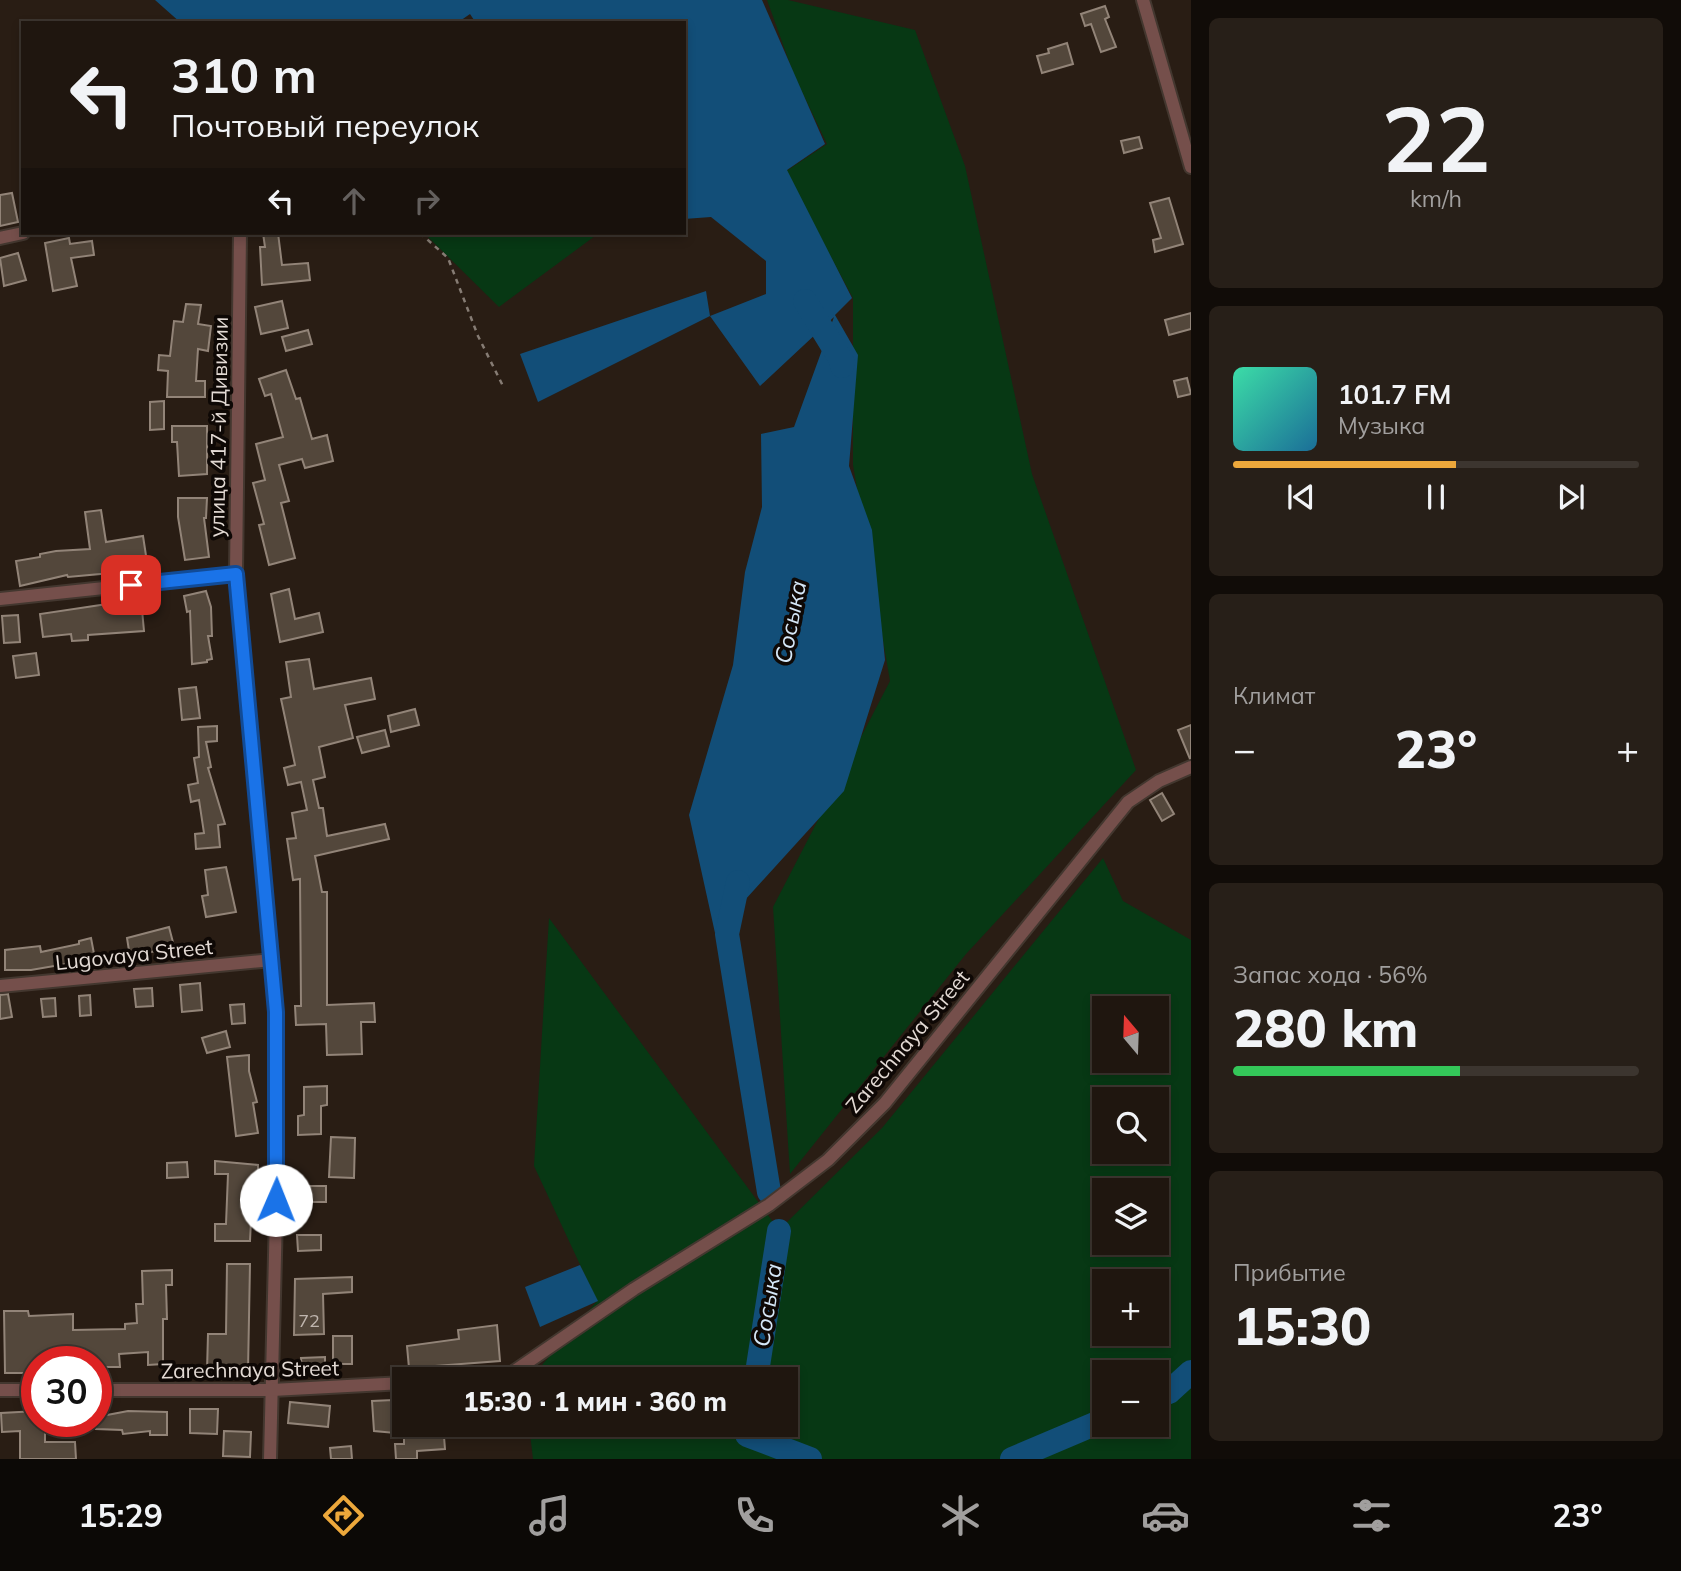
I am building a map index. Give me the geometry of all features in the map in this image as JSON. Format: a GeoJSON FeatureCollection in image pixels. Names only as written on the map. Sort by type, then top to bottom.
{"type":"FeatureCollection","features":[{"type":"Feature","properties":{"kind":"street"},"geometry":{"type":"LineString","coordinates":[[1143,0],[1191,167]]}},
{"type":"Feature","properties":{"kind":"street"},"geometry":{"type":"LineString","coordinates":[[0,238],[21,233]]}},
{"type":"Feature","properties":{"kind":"street","name":"улица 417-й Дивизии"},"geometry":{"type":"LineString","coordinates":[[240,235],[236,574],[276,1012],[277,1174],[270,1459]]}},
{"type":"Feature","properties":{"kind":"street"},"geometry":{"type":"LineString","coordinates":[[0,599],[236,574]]}},
{"type":"Feature","properties":{"kind":"street","name":"Zarechnaya Street"},"geometry":{"type":"LineString","coordinates":[[521,1367],[634,1289],[769,1205],[828,1160],[885,1104],[1128,802],[1159,781],[1191,766]]}},
{"type":"Feature","properties":{"kind":"street","name":"Lugovaya Street"},"geometry":{"type":"LineString","coordinates":[[0,986],[272,960]]}},
{"type":"Feature","properties":{"kind":"street","name":"Zarechnaya Street"},"geometry":{"type":"LineString","coordinates":[[112,1390],[272,1390],[392,1384]]}},
{"type":"Feature","properties":{"kind":"street"},"geometry":{"type":"LineString","coordinates":[[0,1390],[21,1390]]}},
{"type":"Feature","properties":{"kind":"path"},"geometry":{"type":"LineString","coordinates":[[422,235],[448,258],[478,336],[503,386]]}},
{"type":"Feature","properties":{"kind":"green space"},"geometry":{"type":"Polygon","coordinates":[[[767,0],[788,0],[915,30],[965,166],[1032,474],[1136,770],[966,954],[790,1174],[773,907],[890,681],[853,465],[853,298],[785,172],[827,144],[794,75],[767,0]]]}},
{"type":"Feature","properties":{"kind":"green space"},"geometry":{"type":"Polygon","coordinates":[[[426,235],[596,235],[499,307],[426,235]]]}},
{"type":"Feature","properties":{"kind":"green space"},"geometry":{"type":"Polygon","coordinates":[[[1103,858],[1123,901],[1191,940],[1191,1459],[533,1459],[530,1437],[798,1437],[798,1367],[540,1367],[597,1301],[534,1166],[549,918],[779,1230],[882,1128],[1103,858]]]}},
{"type":"Feature","properties":{"kind":"water"},"geometry":{"type":"Polygon","coordinates":[[[155,0],[762,0],[825,144],[787,170],[852,298],[835,315],[858,355],[849,466],[872,530],[885,660],[844,791],[715,933],[689,815],[733,665],[745,572],[762,507],[761,434],[794,427],[834,317],[760,386],[710,316],[766,294],[766,261],[711,217],[686,219],[686,21],[475,21],[470,14],[460,21],[179,21],[155,0]]]}},
{"type":"Feature","properties":{"kind":"water"},"geometry":{"type":"Polygon","coordinates":[[[706,291],[710,316],[538,402],[520,354],[706,291]]]}},
{"type":"Feature","properties":{"kind":"water"},"geometry":{"type":"Polygon","coordinates":[[[580,1265],[598,1301],[540,1327],[525,1287],[580,1265]]]}},
{"type":"Feature","properties":{"kind":"building"},"geometry":{"type":"Polygon","coordinates":[[[1105,6],[1109,17],[1105,19],[1116,47],[1101,52],[1091,24],[1085,26],[1081,14],[1105,6]]]}},
{"type":"Feature","properties":{"kind":"building"},"geometry":{"type":"Polygon","coordinates":[[[1067,43],[1073,64],[1042,73],[1037,56],[1067,43]]]}},
{"type":"Feature","properties":{"kind":"building"},"geometry":{"type":"Polygon","coordinates":[[[1139,137],[1142,148],[1124,153],[1121,141],[1139,137]]]}},
{"type":"Feature","properties":{"kind":"building"},"geometry":{"type":"Polygon","coordinates":[[[12,193],[18,222],[0,226],[0,195],[12,193]]]}},
{"type":"Feature","properties":{"kind":"building"},"geometry":{"type":"Polygon","coordinates":[[[1169,198],[1183,244],[1155,252],[1153,240],[1161,238],[1150,203],[1169,198]]]}},
{"type":"Feature","properties":{"kind":"building"},"geometry":{"type":"Polygon","coordinates":[[[263,235],[278,235],[282,265],[308,263],[310,280],[262,285],[260,247],[265,247],[263,235]]]}},
{"type":"Feature","properties":{"kind":"building"},"geometry":{"type":"Polygon","coordinates":[[[69,238],[70,244],[92,241],[94,255],[71,258],[77,286],[53,291],[45,243],[69,238]]]}},
{"type":"Feature","properties":{"kind":"building"},"geometry":{"type":"Polygon","coordinates":[[[18,253],[26,280],[4,286],[0,258],[18,253]]]}},
{"type":"Feature","properties":{"kind":"building"},"geometry":{"type":"Polygon","coordinates":[[[282,301],[288,328],[261,334],[255,307],[282,301]]]}},
{"type":"Feature","properties":{"kind":"building"},"geometry":{"type":"Polygon","coordinates":[[[186,304],[201,305],[198,324],[211,326],[208,351],[198,349],[196,381],[205,381],[205,397],[167,397],[168,371],[158,370],[159,355],[170,356],[174,321],[183,322],[186,304]]]}},
{"type":"Feature","properties":{"kind":"building"},"geometry":{"type":"Polygon","coordinates":[[[1191,313],[1191,329],[1169,335],[1165,320],[1191,313]]]}},
{"type":"Feature","properties":{"kind":"building"},"geometry":{"type":"Polygon","coordinates":[[[308,330],[312,344],[286,351],[282,337],[308,330]]]}},
{"type":"Feature","properties":{"kind":"building"},"geometry":{"type":"Polygon","coordinates":[[[286,370],[296,399],[300,398],[312,439],[327,435],[333,461],[305,468],[302,459],[279,465],[289,501],[281,503],[295,558],[269,565],[259,525],[264,524],[253,483],[265,480],[256,444],[283,437],[271,394],[265,396],[259,379],[286,370]]]}},
{"type":"Feature","properties":{"kind":"building"},"geometry":{"type":"Polygon","coordinates":[[[1187,378],[1191,394],[1178,397],[1174,381],[1187,378]]]}},
{"type":"Feature","properties":{"kind":"building"},"geometry":{"type":"Polygon","coordinates":[[[164,401],[164,429],[150,430],[150,402],[164,401]]]}},
{"type":"Feature","properties":{"kind":"building"},"geometry":{"type":"Polygon","coordinates":[[[172,426],[207,426],[207,474],[179,476],[177,442],[172,442],[172,426]]]}},
{"type":"Feature","properties":{"kind":"building"},"geometry":{"type":"Polygon","coordinates":[[[178,498],[207,498],[204,518],[209,557],[185,560],[178,517],[178,498]]]}},
{"type":"Feature","properties":{"kind":"building"},"geometry":{"type":"Polygon","coordinates":[[[101,510],[106,542],[143,536],[147,562],[110,568],[111,573],[67,575],[20,586],[16,561],[56,551],[90,549],[85,512],[101,510]]]}},
{"type":"Feature","properties":{"kind":"building"},"geometry":{"type":"Polygon","coordinates":[[[289,589],[295,619],[319,613],[323,632],[280,642],[271,594],[289,589]]]}},
{"type":"Feature","properties":{"kind":"building"},"geometry":{"type":"Polygon","coordinates":[[[206,591],[211,607],[212,636],[208,636],[212,659],[192,664],[190,611],[187,612],[184,596],[206,591]]]}},
{"type":"Feature","properties":{"kind":"building"},"geometry":{"type":"Polygon","coordinates":[[[141,599],[144,631],[88,635],[88,640],[72,641],[71,634],[43,637],[40,614],[141,599]]]}},
{"type":"Feature","properties":{"kind":"building"},"geometry":{"type":"Polygon","coordinates":[[[18,615],[20,642],[4,643],[2,616],[18,615]]]}},
{"type":"Feature","properties":{"kind":"building"},"geometry":{"type":"Polygon","coordinates":[[[36,653],[39,675],[16,678],[13,656],[36,653]]]}},
{"type":"Feature","properties":{"kind":"building"},"geometry":{"type":"Polygon","coordinates":[[[309,659],[314,689],[371,678],[375,699],[345,705],[353,738],[319,747],[325,777],[313,780],[319,808],[323,808],[327,836],[385,824],[389,839],[315,856],[322,892],[327,892],[327,1005],[374,1003],[375,1022],[361,1022],[362,1054],[327,1055],[326,1024],[296,1025],[295,1006],[301,1006],[300,879],[293,880],[287,839],[296,838],[292,813],[307,810],[301,782],[288,785],[284,768],[295,765],[281,699],[291,697],[286,662],[309,659]]]}},
{"type":"Feature","properties":{"kind":"building"},"geometry":{"type":"Polygon","coordinates":[[[196,687],[200,718],[182,720],[179,689],[196,687]]]}},
{"type":"Feature","properties":{"kind":"building"},"geometry":{"type":"Polygon","coordinates":[[[415,709],[419,725],[391,732],[388,716],[415,709]]]}},
{"type":"Feature","properties":{"kind":"building"},"geometry":{"type":"Polygon","coordinates":[[[1191,725],[1191,758],[1190,759],[1178,730],[1191,725]]]}},
{"type":"Feature","properties":{"kind":"building"},"geometry":{"type":"Polygon","coordinates":[[[217,726],[217,741],[206,742],[211,767],[208,768],[225,824],[218,825],[220,847],[196,849],[195,834],[204,833],[199,800],[191,802],[188,785],[198,783],[194,758],[199,757],[198,727],[217,726]]]}},
{"type":"Feature","properties":{"kind":"building"},"geometry":{"type":"Polygon","coordinates":[[[385,730],[389,746],[362,753],[357,737],[385,730]]]}},
{"type":"Feature","properties":{"kind":"building"},"geometry":{"type":"Polygon","coordinates":[[[1162,793],[1174,814],[1162,821],[1150,800],[1162,793]]]}},
{"type":"Feature","properties":{"kind":"building"},"geometry":{"type":"Polygon","coordinates":[[[226,867],[236,912],[206,917],[202,896],[208,895],[205,870],[226,867]]]}},
{"type":"Feature","properties":{"kind":"building"},"geometry":{"type":"Polygon","coordinates":[[[169,927],[175,950],[161,954],[160,950],[130,957],[127,938],[169,927]]]}},
{"type":"Feature","properties":{"kind":"building"},"geometry":{"type":"Polygon","coordinates":[[[91,938],[95,959],[31,970],[5,970],[5,950],[40,946],[41,952],[79,944],[79,941],[91,938]]]}},
{"type":"Feature","properties":{"kind":"building"},"geometry":{"type":"Polygon","coordinates":[[[200,983],[202,1010],[182,1012],[180,985],[200,983]]]}},
{"type":"Feature","properties":{"kind":"building"},"geometry":{"type":"Polygon","coordinates":[[[152,988],[153,1006],[136,1007],[134,989],[152,988]]]}},
{"type":"Feature","properties":{"kind":"building"},"geometry":{"type":"Polygon","coordinates":[[[8,994],[12,1017],[0,1019],[0,995],[8,994]]]}},
{"type":"Feature","properties":{"kind":"building"},"geometry":{"type":"Polygon","coordinates":[[[90,995],[91,1015],[80,1016],[79,996],[90,995]]]}},
{"type":"Feature","properties":{"kind":"building"},"geometry":{"type":"Polygon","coordinates":[[[55,998],[56,1016],[43,1017],[41,999],[55,998]]]}},
{"type":"Feature","properties":{"kind":"building"},"geometry":{"type":"Polygon","coordinates":[[[244,1004],[245,1023],[232,1024],[230,1005],[244,1004]]]}},
{"type":"Feature","properties":{"kind":"building"},"geometry":{"type":"Polygon","coordinates":[[[226,1031],[230,1047],[207,1053],[202,1038],[226,1031]]]}},
{"type":"Feature","properties":{"kind":"building"},"geometry":{"type":"Polygon","coordinates":[[[249,1055],[249,1071],[257,1102],[253,1103],[258,1133],[236,1136],[227,1057],[249,1055]]]}},
{"type":"Feature","properties":{"kind":"building"},"geometry":{"type":"Polygon","coordinates":[[[327,1086],[327,1105],[321,1106],[321,1134],[298,1135],[298,1116],[304,1115],[304,1087],[327,1086]]]}},
{"type":"Feature","properties":{"kind":"building"},"geometry":{"type":"Polygon","coordinates":[[[331,1137],[355,1138],[354,1178],[329,1177],[331,1137]]]}},
{"type":"Feature","properties":{"kind":"building"},"geometry":{"type":"Polygon","coordinates":[[[215,1161],[258,1165],[258,1178],[253,1178],[250,1241],[215,1241],[215,1224],[226,1224],[228,1174],[215,1174],[215,1161]]]}},
{"type":"Feature","properties":{"kind":"building"},"geometry":{"type":"Polygon","coordinates":[[[187,1162],[188,1177],[167,1178],[167,1163],[187,1162]]]}},
{"type":"Feature","properties":{"kind":"building"},"geometry":{"type":"Polygon","coordinates":[[[301,1186],[326,1186],[326,1202],[302,1202],[301,1186]]]}},
{"type":"Feature","properties":{"kind":"building"},"geometry":{"type":"Polygon","coordinates":[[[297,1235],[321,1235],[321,1250],[298,1251],[297,1235]]]}},
{"type":"Feature","properties":{"kind":"building"},"geometry":{"type":"Polygon","coordinates":[[[227,1264],[250,1264],[248,1371],[207,1371],[208,1334],[226,1334],[227,1264]]]}},
{"type":"Feature","properties":{"kind":"building"},"geometry":{"type":"Polygon","coordinates":[[[172,1270],[172,1285],[166,1285],[167,1319],[163,1319],[163,1364],[148,1365],[148,1352],[119,1354],[120,1367],[112,1367],[112,1346],[21,1346],[21,1373],[5,1373],[4,1311],[28,1311],[29,1316],[73,1314],[73,1330],[125,1329],[125,1324],[137,1323],[136,1304],[143,1304],[142,1271],[172,1270]]]}},
{"type":"Feature","properties":{"kind":"building"},"geometry":{"type":"Polygon","coordinates":[[[352,1277],[352,1292],[323,1294],[324,1334],[294,1335],[295,1279],[352,1277]]]}},
{"type":"Feature","properties":{"kind":"building"},"geometry":{"type":"Polygon","coordinates":[[[497,1325],[500,1361],[409,1367],[407,1346],[459,1339],[458,1330],[497,1325]]]}},
{"type":"Feature","properties":{"kind":"building"},"geometry":{"type":"Polygon","coordinates":[[[333,1336],[352,1336],[352,1364],[333,1364],[333,1336]]]}},
{"type":"Feature","properties":{"kind":"building"},"geometry":{"type":"Polygon","coordinates":[[[325,1357],[325,1373],[302,1374],[301,1358],[325,1357]]]}},
{"type":"Feature","properties":{"kind":"building"},"geometry":{"type":"Polygon","coordinates":[[[392,1400],[392,1433],[374,1431],[372,1401],[392,1400]]]}},
{"type":"Feature","properties":{"kind":"building"},"geometry":{"type":"Polygon","coordinates":[[[290,1402],[330,1406],[328,1427],[288,1423],[290,1402]]]}},
{"type":"Feature","properties":{"kind":"building"},"geometry":{"type":"Polygon","coordinates":[[[190,1409],[218,1409],[217,1434],[190,1433],[190,1409]]]}},
{"type":"Feature","properties":{"kind":"building"},"geometry":{"type":"Polygon","coordinates":[[[128,1411],[167,1412],[167,1435],[150,1435],[150,1431],[123,1434],[122,1430],[112,1430],[112,1414],[128,1411]]]}},
{"type":"Feature","properties":{"kind":"building"},"geometry":{"type":"Polygon","coordinates":[[[21,1412],[21,1437],[45,1437],[45,1442],[75,1442],[76,1459],[20,1459],[20,1431],[2,1432],[1,1413],[21,1412]]]}},
{"type":"Feature","properties":{"kind":"building"},"geometry":{"type":"Polygon","coordinates":[[[224,1431],[251,1432],[250,1457],[223,1456],[224,1431]]]}},
{"type":"Feature","properties":{"kind":"building"},"geometry":{"type":"Polygon","coordinates":[[[404,1437],[444,1437],[445,1449],[417,1451],[417,1459],[396,1459],[395,1444],[404,1444],[404,1437]]]}},
{"type":"Feature","properties":{"kind":"building"},"geometry":{"type":"Polygon","coordinates":[[[351,1446],[352,1459],[331,1459],[330,1448],[351,1446]]]}},
{"type":"Feature","properties":{"kind":"waterway","name":"Сосыка"},"geometry":{"type":"LineString","coordinates":[[805,301],[843,363],[842,366]]}},
{"type":"Feature","properties":{"kind":"waterway","name":"Сосыка"},"geometry":{"type":"LineString","coordinates":[[738,882],[727,934],[769,1192]]}},
{"type":"Feature","properties":{"kind":"waterway","name":"Сосыка"},"geometry":{"type":"LineString","coordinates":[[758,1367],[779,1231]]}},
{"type":"Feature","properties":{"kind":"waterway","name":"Сосыка"},"geometry":{"type":"LineString","coordinates":[[1169,1392],[1191,1372]]}},
{"type":"Feature","properties":{"kind":"waterway","name":"Сосыка"},"geometry":{"type":"LineString","coordinates":[[1012,1459],[1092,1425]]}},
{"type":"Feature","properties":{"kind":"waterway","name":"Сосыка"},"geometry":{"type":"LineString","coordinates":[[752,1437],[810,1459]]}},
{"type":"Feature","properties":{"kind":"route"},"geometry":{"type":"LineString","coordinates":[[131,585],[236,574],[276,1012],[276,1200]]}}]}
